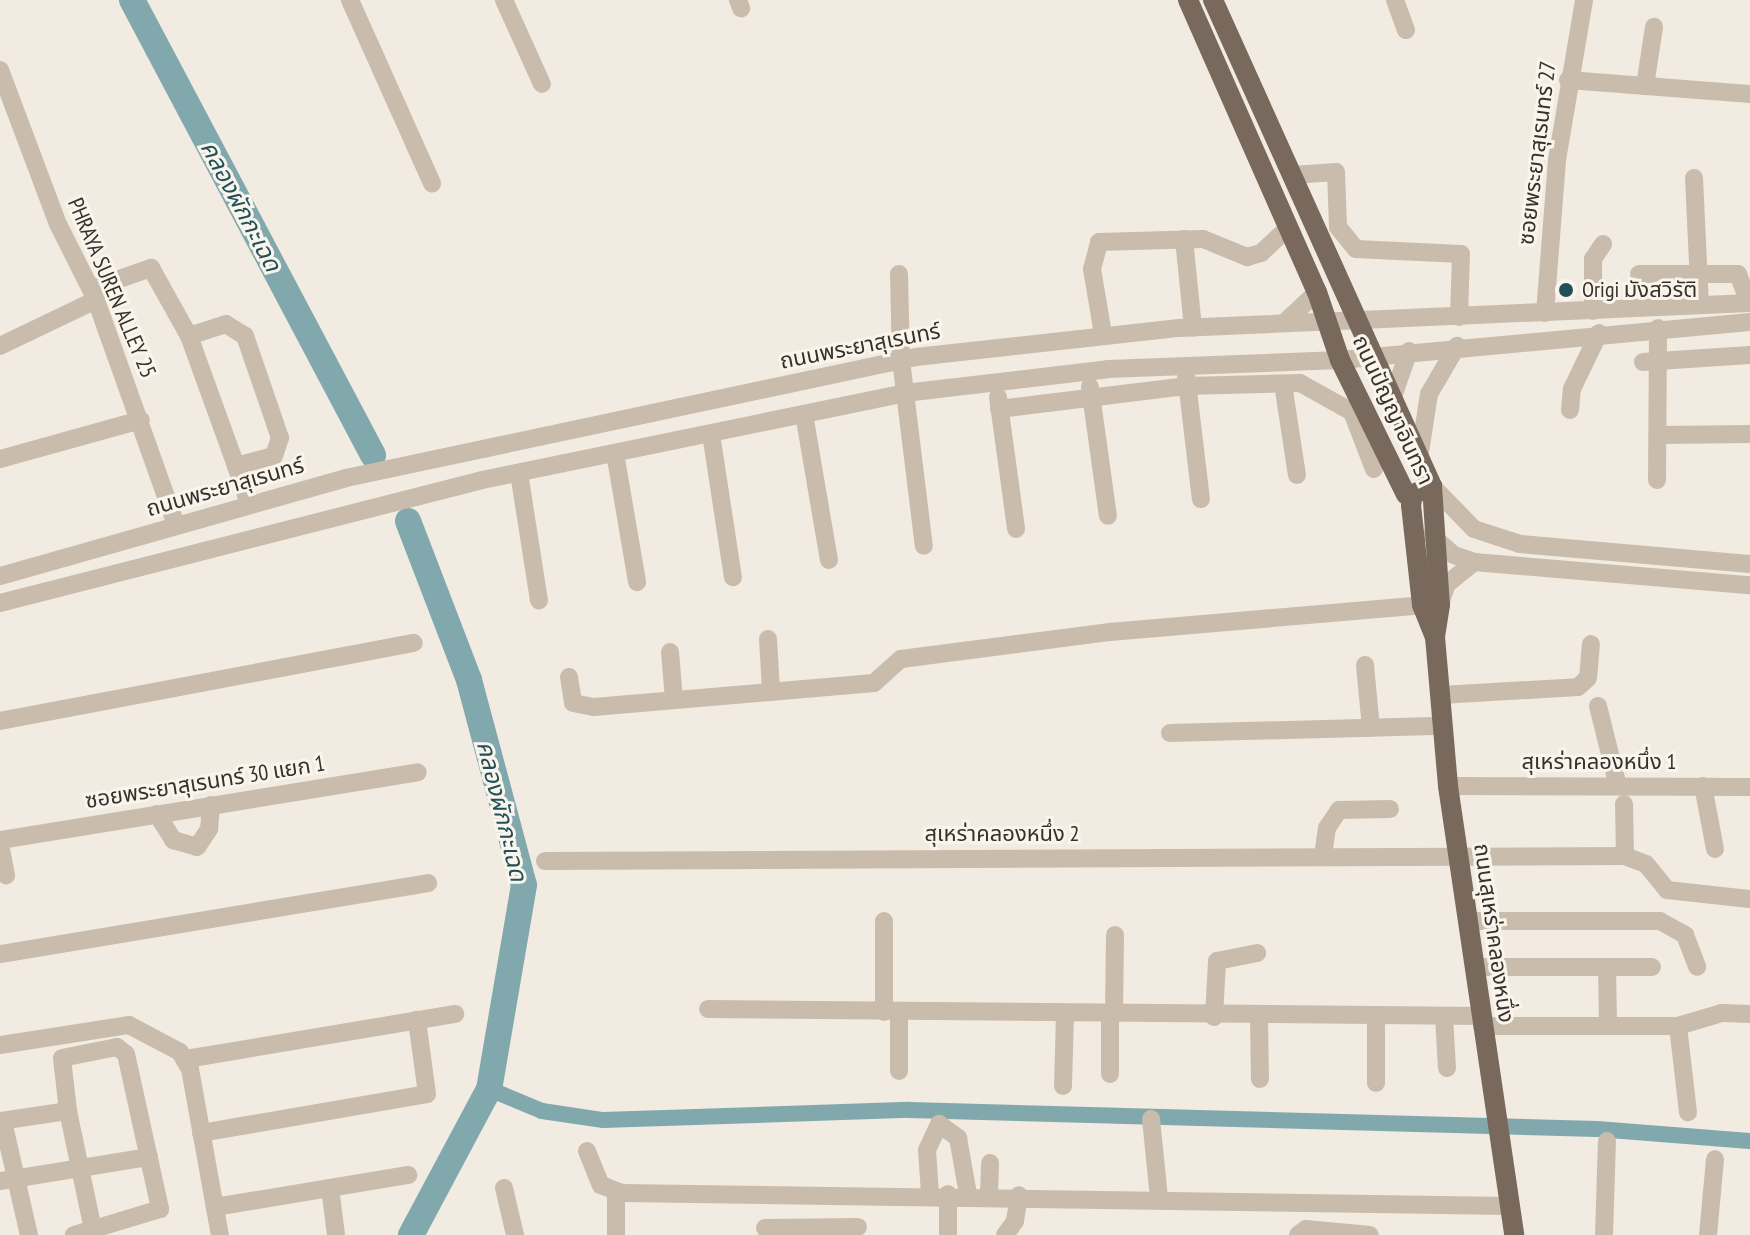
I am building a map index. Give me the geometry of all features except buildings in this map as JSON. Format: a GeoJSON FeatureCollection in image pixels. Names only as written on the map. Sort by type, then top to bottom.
{"type":"FeatureCollection","features":[{"type":"Feature","properties":{"kind":"main road","name":"ถนนปัญญาอินทรา"},"geometry":{"type":"LineString","coordinates":[[1188,0],[1317,292],[1340,360],[1409,500]]}},
{"type":"Feature","properties":{"kind":"main road","name":"ถนนปัญญาอินทรา"},"geometry":{"type":"LineString","coordinates":[[1213,0],[1391,402],[1432,486]]}},
{"type":"Feature","properties":{"kind":"main road"},"geometry":{"type":"LineString","coordinates":[[1409,500],[1413,494],[1432,486]]}},
{"type":"Feature","properties":{"kind":"main road","name":"ถนนสุเหร่าคลองหนึ่ง"},"geometry":{"type":"LineString","coordinates":[[1431,605],[1435,540],[1432,486]]}},
{"type":"Feature","properties":{"kind":"main road","name":"ถนนสุเหร่าคลองหนึ่ง"},"geometry":{"type":"LineString","coordinates":[[1409,500],[1431,605],[1448,786],[1514,1235]]}},
{"type":"Feature","properties":{"kind":"street"},"geometry":{"type":"LineString","coordinates":[[350,0],[432,183]]}},
{"type":"Feature","properties":{"kind":"street"},"geometry":{"type":"LineString","coordinates":[[504,0],[542,84]]}},
{"type":"Feature","properties":{"kind":"street"},"geometry":{"type":"LineString","coordinates":[[1395,0],[1406,30]]}},
{"type":"Feature","properties":{"kind":"street","name":"ซอยพระยาสุเรนทร์ 27"},"geometry":{"type":"LineString","coordinates":[[1545,313],[1568,80],[1584,0]]}},
{"type":"Feature","properties":{"kind":"street"},"geometry":{"type":"LineString","coordinates":[[1645,86],[1654,27]]}},
{"type":"Feature","properties":{"kind":"street","name":"PHRAYA SUREN ALLEY 25"},"geometry":{"type":"LineString","coordinates":[[0,70],[58,224],[94,294],[176,525]]}},
{"type":"Feature","properties":{"kind":"street"},"geometry":{"type":"LineString","coordinates":[[1568,80],[1750,94]]}},
{"type":"Feature","properties":{"kind":"street"},"geometry":{"type":"LineString","coordinates":[[1292,175],[1336,172],[1338,227],[1356,249],[1461,254],[1459,317]]}},
{"type":"Feature","properties":{"kind":"street"},"geometry":{"type":"LineString","coordinates":[[1694,178],[1700,305]]}},
{"type":"Feature","properties":{"kind":"street"},"geometry":{"type":"LineString","coordinates":[[1103,334],[1094,246],[1184,239],[1221,242],[1247,257],[1261,253],[1289,227]]}},
{"type":"Feature","properties":{"kind":"street"},"geometry":{"type":"LineString","coordinates":[[1184,239],[1193,328]]}},
{"type":"Feature","properties":{"kind":"street"},"geometry":{"type":"LineString","coordinates":[[1593,311],[1593,259],[1603,244]]}},
{"type":"Feature","properties":{"kind":"street"},"geometry":{"type":"LineString","coordinates":[[0,346],[94,294],[151,268],[162,278],[189,336],[249,503]]}},
{"type":"Feature","properties":{"kind":"street"},"geometry":{"type":"LineString","coordinates":[[899,274],[901,360],[924,546]]}},
{"type":"Feature","properties":{"kind":"street"},"geometry":{"type":"LineString","coordinates":[[1639,274],[1738,274],[1750,303]]}},
{"type":"Feature","properties":{"kind":"street"},"geometry":{"type":"LineString","coordinates":[[1344,290],[1396,321]]}},
{"type":"Feature","properties":{"kind":"street"},"geometry":{"type":"LineString","coordinates":[[1284,323],[1317,292]]}},
{"type":"Feature","properties":{"kind":"street","name":"ถนนพระยาสุเรนทร์"},"geometry":{"type":"LineString","coordinates":[[0,576],[249,503],[517,438],[901,360],[1103,334],[1750,303]]}},
{"type":"Feature","properties":{"kind":"street"},"geometry":{"type":"LineString","coordinates":[[0,603],[519,473],[905,393],[1185,363],[1340,360],[1457,346],[1750,322]]}},
{"type":"Feature","properties":{"kind":"street"},"geometry":{"type":"LineString","coordinates":[[189,336],[226,324],[245,336],[280,448],[274,456],[236,466]]}},
{"type":"Feature","properties":{"kind":"street"},"geometry":{"type":"LineString","coordinates":[[1657,480],[1659,435],[1650,361],[1658,328]]}},
{"type":"Feature","properties":{"kind":"street"},"geometry":{"type":"LineString","coordinates":[[1570,410],[1572,389],[1599,333]]}},
{"type":"Feature","properties":{"kind":"street"},"geometry":{"type":"LineString","coordinates":[[1419,459],[1429,394],[1457,346]]}},
{"type":"Feature","properties":{"kind":"street"},"geometry":{"type":"LineString","coordinates":[[1391,402],[1409,351]]}},
{"type":"Feature","properties":{"kind":"street"},"geometry":{"type":"LineString","coordinates":[[1650,361],[1750,355]]}},
{"type":"Feature","properties":{"kind":"street"},"geometry":{"type":"LineString","coordinates":[[1185,363],[1201,499]]}},
{"type":"Feature","properties":{"kind":"street"},"geometry":{"type":"LineString","coordinates":[[1087,373],[1108,516]]}},
{"type":"Feature","properties":{"kind":"street"},"geometry":{"type":"LineString","coordinates":[[996,383],[1016,529]]}},
{"type":"Feature","properties":{"kind":"street"},"geometry":{"type":"LineString","coordinates":[[1283,384],[1297,475]]}},
{"type":"Feature","properties":{"kind":"street"},"geometry":{"type":"LineString","coordinates":[[999,409],[1186,386],[1283,384],[1313,387],[1352,412],[1374,469]]}},
{"type":"Feature","properties":{"kind":"street"},"geometry":{"type":"LineString","coordinates":[[804,414],[829,560]]}},
{"type":"Feature","properties":{"kind":"street"},"geometry":{"type":"LineString","coordinates":[[0,459],[141,420]]}},
{"type":"Feature","properties":{"kind":"street"},"geometry":{"type":"LineString","coordinates":[[711,434],[733,577]]}},
{"type":"Feature","properties":{"kind":"street"},"geometry":{"type":"LineString","coordinates":[[1659,435],[1750,434]]}},
{"type":"Feature","properties":{"kind":"street"},"geometry":{"type":"LineString","coordinates":[[615,453],[637,582]]}},
{"type":"Feature","properties":{"kind":"street"},"geometry":{"type":"LineString","coordinates":[[519,473],[539,600]]}},
{"type":"Feature","properties":{"kind":"street","name":"ถนนปัญญาอินทรา"},"geometry":{"type":"LineString","coordinates":[[1432,486],[1474,529],[1520,544],[1750,564]]}},
{"type":"Feature","properties":{"kind":"street","name":"ถนนปัญญาอินทรา"},"geometry":{"type":"LineString","coordinates":[[1409,500],[1435,540],[1474,562],[1750,585]]}},
{"type":"Feature","properties":{"kind":"street"},"geometry":{"type":"LineString","coordinates":[[569,677],[571,697],[581,707],[874,683],[886,666],[911,657],[1110,632],[1431,605],[1447,584],[1474,562]]}},
{"type":"Feature","properties":{"kind":"street"},"geometry":{"type":"LineString","coordinates":[[768,639],[771,690]]}},
{"type":"Feature","properties":{"kind":"street"},"geometry":{"type":"LineString","coordinates":[[0,721],[414,643]]}},
{"type":"Feature","properties":{"kind":"street"},"geometry":{"type":"LineString","coordinates":[[1441,695],[1578,687],[1588,678],[1591,644]]}},
{"type":"Feature","properties":{"kind":"street"},"geometry":{"type":"LineString","coordinates":[[670,652],[674,700]]}},
{"type":"Feature","properties":{"kind":"street"},"geometry":{"type":"LineString","coordinates":[[1365,665],[1371,728]]}},
{"type":"Feature","properties":{"kind":"street"},"geometry":{"type":"LineString","coordinates":[[1598,706],[1621,795],[1625,856],[1646,864],[1667,890],[1750,899]]}},
{"type":"Feature","properties":{"kind":"street"},"geometry":{"type":"LineString","coordinates":[[1170,733],[1443,726]]}},
{"type":"Feature","properties":{"kind":"street","name":"ซอยพระยาสุเรนทร์ 30 แยก 1"},"geometry":{"type":"LineString","coordinates":[[0,842],[418,772]]}},
{"type":"Feature","properties":{"kind":"street","name":"สุเหร่าคลองหนึ่ง 1"},"geometry":{"type":"LineString","coordinates":[[1448,786],[1621,795],[1703,786],[1750,787]]}},
{"type":"Feature","properties":{"kind":"street"},"geometry":{"type":"LineString","coordinates":[[1703,786],[1715,849]]}},
{"type":"Feature","properties":{"kind":"street"},"geometry":{"type":"LineString","coordinates":[[157,814],[173,840],[197,847],[209,829],[211,805]]}},
{"type":"Feature","properties":{"kind":"street"},"geometry":{"type":"LineString","coordinates":[[1323,856],[1327,828],[1339,810],[1390,809]]}},
{"type":"Feature","properties":{"kind":"street"},"geometry":{"type":"LineString","coordinates":[[0,842],[6,875]]}},
{"type":"Feature","properties":{"kind":"street","name":"สุเหร่าคลองหนึ่ง 2"},"geometry":{"type":"LineString","coordinates":[[545,861],[1625,856]]}},
{"type":"Feature","properties":{"kind":"street"},"geometry":{"type":"LineString","coordinates":[[0,954],[428,883]]}},
{"type":"Feature","properties":{"kind":"street"},"geometry":{"type":"LineString","coordinates":[[884,921],[899,1071]]}},
{"type":"Feature","properties":{"kind":"street"},"geometry":{"type":"LineString","coordinates":[[1468,921],[1660,921],[1685,935],[1697,967]]}},
{"type":"Feature","properties":{"kind":"street"},"geometry":{"type":"LineString","coordinates":[[1110,1074],[1115,935]]}},
{"type":"Feature","properties":{"kind":"street"},"geometry":{"type":"LineString","coordinates":[[1214,1017],[1215,965],[1257,953]]}},
{"type":"Feature","properties":{"kind":"street"},"geometry":{"type":"LineString","coordinates":[[1474,967],[1652,967]]}},
{"type":"Feature","properties":{"kind":"street"},"geometry":{"type":"LineString","coordinates":[[1607,967],[1608,1025]]}},
{"type":"Feature","properties":{"kind":"street"},"geometry":{"type":"LineString","coordinates":[[708,1009],[1214,1017],[1444,1016],[1482,1021],[1678,1026],[1722,1013],[1750,1014]]}},
{"type":"Feature","properties":{"kind":"street"},"geometry":{"type":"LineString","coordinates":[[0,1045],[129,1025],[186,1059],[455,1014]]}},
{"type":"Feature","properties":{"kind":"street"},"geometry":{"type":"LineString","coordinates":[[1063,1086],[1065,1015]]}},
{"type":"Feature","properties":{"kind":"street"},"geometry":{"type":"LineString","coordinates":[[1444,1016],[1447,1068]]}},
{"type":"Feature","properties":{"kind":"street"},"geometry":{"type":"LineString","coordinates":[[1259,1017],[1260,1079]]}},
{"type":"Feature","properties":{"kind":"street"},"geometry":{"type":"LineString","coordinates":[[1376,1017],[1376,1083]]}},
{"type":"Feature","properties":{"kind":"street"},"geometry":{"type":"LineString","coordinates":[[201,1133],[423,1096],[429,1089],[417,1020]]}},
{"type":"Feature","properties":{"kind":"street"},"geometry":{"type":"LineString","coordinates":[[1678,1026],[1688,1112]]}},
{"type":"Feature","properties":{"kind":"street"},"geometry":{"type":"LineString","coordinates":[[74,1235],[93,1230],[160,1209],[122,1048],[62,1058],[68,1111],[93,1230]]}},
{"type":"Feature","properties":{"kind":"street"},"geometry":{"type":"LineString","coordinates":[[186,1059],[220,1235]]}},
{"type":"Feature","properties":{"kind":"street"},"geometry":{"type":"LineString","coordinates":[[29,1235],[8,1179],[1,1121],[68,1111]]}},
{"type":"Feature","properties":{"kind":"street"},"geometry":{"type":"LineString","coordinates":[[1151,1119],[1159,1198]]}},
{"type":"Feature","properties":{"kind":"street"},"geometry":{"type":"LineString","coordinates":[[948,1235],[927,1150],[939,1124],[958,1138],[968,1194]]}},
{"type":"Feature","properties":{"kind":"street"},"geometry":{"type":"LineString","coordinates":[[1604,1235],[1607,1141]]}},
{"type":"Feature","properties":{"kind":"street"},"geometry":{"type":"LineString","coordinates":[[587,1151],[601,1185],[616,1192],[989,1194],[1509,1206]]}},
{"type":"Feature","properties":{"kind":"street"},"geometry":{"type":"LineString","coordinates":[[8,1179],[149,1157]]}},
{"type":"Feature","properties":{"kind":"street"},"geometry":{"type":"LineString","coordinates":[[1708,1235],[1715,1159]]}},
{"type":"Feature","properties":{"kind":"street"},"geometry":{"type":"LineString","coordinates":[[989,1194],[990,1163]]}},
{"type":"Feature","properties":{"kind":"street"},"geometry":{"type":"LineString","coordinates":[[215,1207],[408,1175]]}},
{"type":"Feature","properties":{"kind":"street"},"geometry":{"type":"LineString","coordinates":[[330,1188],[336,1235]]}},
{"type":"Feature","properties":{"kind":"street"},"geometry":{"type":"LineString","coordinates":[[504,1188],[515,1235]]}},
{"type":"Feature","properties":{"kind":"street"},"geometry":{"type":"LineString","coordinates":[[616,1192],[616,1235]]}},
{"type":"Feature","properties":{"kind":"street"},"geometry":{"type":"LineString","coordinates":[[765,1228],[858,1231],[858,1193]]}},
{"type":"Feature","properties":{"kind":"street"},"geometry":{"type":"LineString","coordinates":[[1005,1235],[1015,1221],[1019,1195]]}},
{"type":"Feature","properties":{"kind":"street"},"geometry":{"type":"LineString","coordinates":[[1298,1235],[1306,1229],[1370,1235]]}},
{"type":"Feature","properties":{"kind":"waterway","name":"คลองผักกะเฉด"},"geometry":{"type":"LineString","coordinates":[[132,0],[373,455]]}},
{"type":"Feature","properties":{"kind":"waterway","name":"คลองผักกะเฉด"},"geometry":{"type":"LineString","coordinates":[[408,521],[469,680],[524,885],[489,1089],[411,1235]]}},
{"type":"Feature","properties":{"kind":"waterway"},"geometry":{"type":"LineString","coordinates":[[489,1089],[542,1111],[603,1120],[909,1110],[1597,1129],[1750,1141]]}},
{"type":"Feature","properties":{"kind":"place","name":"Origi มังสวิรัติ"},"geometry":{"type":"Point","coordinates":[1566,290]}}]}
